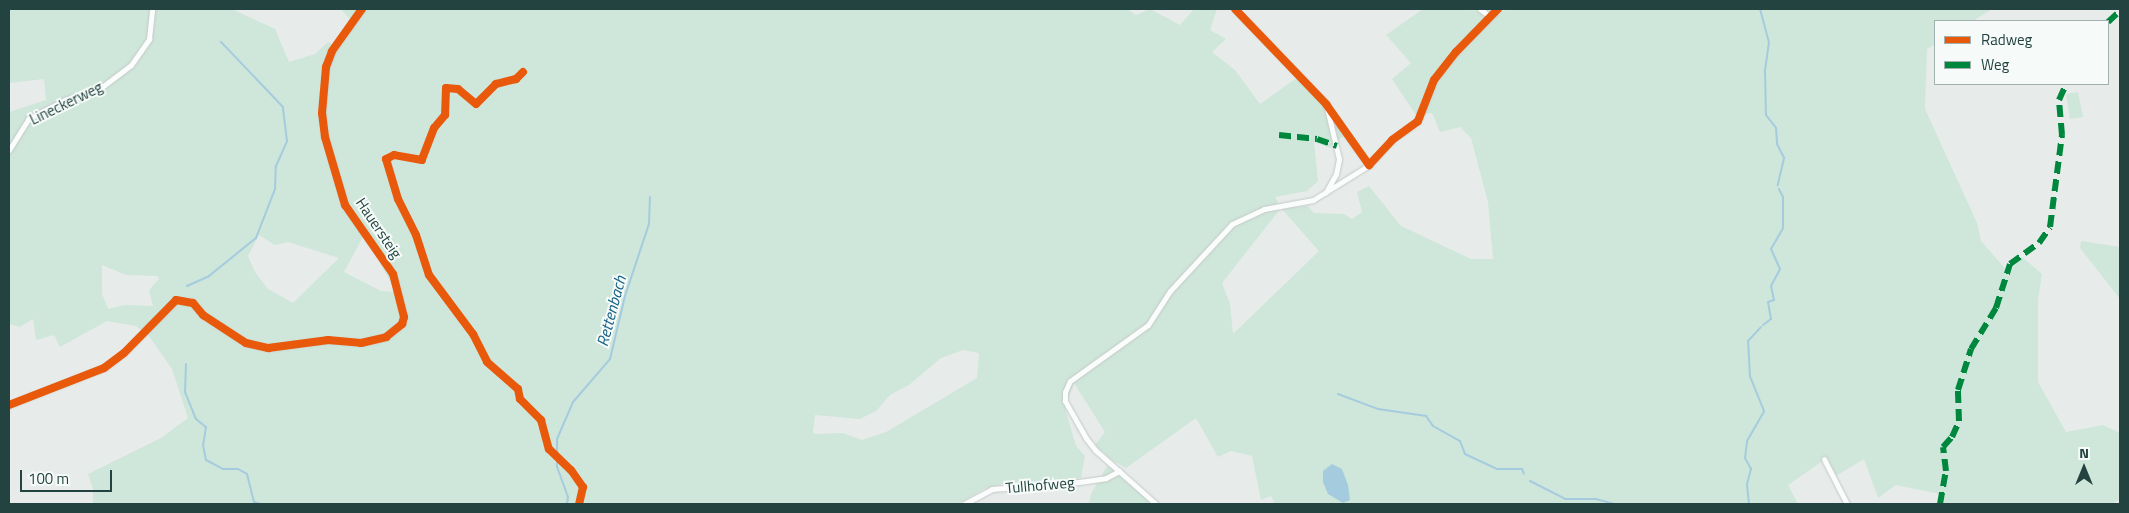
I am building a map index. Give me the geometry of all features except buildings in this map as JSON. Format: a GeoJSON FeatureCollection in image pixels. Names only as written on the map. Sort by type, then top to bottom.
{"type":"FeatureCollection","features":[{"type":"Feature","properties":{"kind":"street","name":"Lineckerweg"},"geometry":{"type":"LineString","coordinates":[[9,150],[28,119],[65,100],[98,90],[131,65],[149,39],[152,9]]}},
{"type":"Feature","properties":{"kind":"street","name":"Hauersteig"},"geometry":{"type":"LineString","coordinates":[[9,405],[104,368],[124,354],[176,300],[193,303],[203,315],[246,343],[268,348],[328,340],[361,343],[386,337],[402,324],[404,317],[393,274],[345,205],[325,137],[322,113],[326,67],[332,51],[362,9]]}},
{"type":"Feature","properties":{"kind":"street"},"geometry":{"type":"LineString","coordinates":[[1235,9],[1322,99],[1369,165]]}},
{"type":"Feature","properties":{"kind":"street"},"geometry":{"type":"LineString","coordinates":[[1480,9],[1489,16]]}},
{"type":"Feature","properties":{"kind":"street"},"geometry":{"type":"LineString","coordinates":[[1156,504],[1096,451],[1069,408],[1065,392],[1070,381],[1148,325],[1170,291],[1232,224],[1264,209],[1306,202],[1326,193],[1369,165],[1392,140],[1418,121],[1434,80],[1489,16],[1498,9]]}},
{"type":"Feature","properties":{"kind":"street"},"geometry":{"type":"LineString","coordinates":[[1326,193],[1336,174],[1339,159],[1328,110]]}},
{"type":"Feature","properties":{"kind":"street"},"geometry":{"type":"LineString","coordinates":[[1824,459],[1846,504]]}},
{"type":"Feature","properties":{"kind":"street","name":"Tullhofweg"},"geometry":{"type":"LineString","coordinates":[[964,504],[992,489],[1079,482],[1106,478],[1119,471]]}},
{"type":"Feature","properties":{"kind":"green space"},"geometry":{"type":"Polygon","coordinates":[[[9,9],[232,9],[275,29],[289,62],[315,54],[328,42],[338,48],[355,25],[341,9],[1127,9],[1136,15],[1150,9],[1180,25],[1194,9],[1217,9],[1210,30],[1226,39],[1212,52],[1235,70],[1260,104],[1301,75],[1328,104],[1348,132],[1330,148],[1314,142],[1318,181],[1307,191],[1275,197],[1281,208],[1308,206],[1314,213],[1344,214],[1352,219],[1362,212],[1357,192],[1369,186],[1401,226],[1471,259],[1493,259],[1488,202],[1471,138],[1460,127],[1440,132],[1432,113],[1416,115],[1392,79],[1411,63],[1386,35],[1423,9],[1504,11],[1507,9],[1992,9],[1975,20],[1934,20],[1934,45],[1927,49],[1925,109],[1977,223],[1981,241],[2009,273],[2022,257],[2042,274],[2038,300],[2038,382],[2066,432],[2103,425],[2120,433],[2120,499],[2113,504],[1941,504],[1940,494],[1896,485],[1878,498],[1864,459],[1836,476],[1827,458],[1788,485],[1798,504],[1275,504],[1271,496],[1261,500],[1252,456],[1231,451],[1218,457],[1196,418],[1126,468],[1112,460],[1095,445],[1105,432],[1074,383],[1065,408],[1076,446],[1085,456],[1081,478],[1006,483],[984,489],[958,504],[93,504],[93,489],[88,474],[161,438],[188,418],[172,369],[149,336],[136,326],[107,321],[60,347],[54,335],[36,340],[33,319],[20,327],[9,324],[9,112],[46,100],[44,79],[9,83],[9,9]],[[1281,208],[1222,283],[1230,304],[1233,334],[1319,251],[1281,208]],[[259,235],[248,256],[255,272],[268,289],[293,303],[339,258],[288,242],[275,245],[259,235]],[[364,235],[344,272],[381,291],[396,292],[368,241],[364,235]],[[102,265],[102,294],[108,309],[125,305],[153,306],[149,290],[159,279],[157,276],[126,275],[102,265]],[[963,350],[941,358],[909,385],[890,395],[876,411],[860,419],[815,415],[813,432],[815,434],[843,433],[862,440],[886,432],[977,378],[979,353],[963,350]]]}},
{"type":"Feature","properties":{"kind":"green space"},"geometry":{"type":"Polygon","coordinates":[[[2078,92],[2083,117],[2070,119],[2066,94],[2078,92]]]}},
{"type":"Feature","properties":{"kind":"green space"},"geometry":{"type":"Polygon","coordinates":[[[2081,241],[2120,247],[2120,299],[2080,248],[2081,241]]]}},
{"type":"Feature","properties":{"kind":"green space"},"geometry":{"type":"Polygon","coordinates":[[[1107,466],[1125,477],[1151,504],[1089,504],[1091,494],[1107,466]]]}},
{"type":"Feature","properties":{"kind":"water"},"geometry":{"type":"Polygon","coordinates":[[[1332,464],[1342,469],[1348,485],[1350,500],[1343,503],[1328,494],[1323,482],[1323,471],[1332,464]]]}},
{"type":"Feature","properties":{"kind":"waterway"},"geometry":{"type":"LineString","coordinates":[[1760,9],[1769,42],[1765,72],[1766,115],[1776,128],[1777,144],[1784,158],[1778,185]]}},
{"type":"Feature","properties":{"kind":"waterway"},"geometry":{"type":"LineString","coordinates":[[187,286],[209,276],[256,238],[275,189],[276,166],[287,141],[283,107],[221,42]]}},
{"type":"Feature","properties":{"kind":"waterway"},"geometry":{"type":"LineString","coordinates":[[1763,325],[1771,319],[1768,302],[1774,300],[1771,286],[1780,269],[1771,249],[1783,228],[1783,197],[1779,189]]}},
{"type":"Feature","properties":{"kind":"waterway","name":"Rettenbach"},"geometry":{"type":"LineString","coordinates":[[567,504],[568,497],[557,466],[557,439],[573,402],[610,359],[625,296],[649,224],[650,197]]}},
{"type":"Feature","properties":{"kind":"waterway"},"geometry":{"type":"LineString","coordinates":[[1749,504],[1747,484],[1751,469],[1745,458],[1747,441],[1764,411],[1750,377],[1748,341],[1761,327]]}},
{"type":"Feature","properties":{"kind":"waterway"},"geometry":{"type":"LineString","coordinates":[[186,364],[185,392],[196,419],[206,427],[203,445],[206,460],[223,469],[238,469],[247,474],[254,502],[261,504]]}},
{"type":"Feature","properties":{"kind":"waterway"},"geometry":{"type":"LineString","coordinates":[[1338,394],[1378,409],[1426,416],[1433,426],[1460,441],[1465,454],[1497,469],[1522,469],[1524,474]]}},
{"type":"Feature","properties":{"kind":"waterway"},"geometry":{"type":"LineString","coordinates":[[1530,481],[1565,499],[1596,499],[1615,504]]}},
{"type":"Feature","properties":{"kind":"marked path"},"geometry":{"type":"LineString","coordinates":[[2109,21],[2120,11]]}},
{"type":"Feature","properties":{"kind":"marked path"},"geometry":{"type":"LineString","coordinates":[[1940,504],[1946,471],[1943,447],[1952,437],[1959,421],[1958,390],[1971,349],[1996,308],[2010,264],[2039,243],[2050,227],[2062,135],[2059,100],[2066,85]]}},
{"type":"Feature","properties":{"kind":"marked path"},"geometry":{"type":"LineString","coordinates":[[1279,135],[1317,139],[1337,146]]}},
{"type":"Feature","properties":{"kind":"cycle path"},"geometry":{"type":"LineString","coordinates":[[9,405],[104,368],[124,353],[176,300],[193,303],[203,315],[246,343],[268,348],[328,340],[361,343],[386,337],[402,324],[404,317],[393,274],[345,205],[325,137],[322,113],[326,67],[332,51],[362,9]]}},
{"type":"Feature","properties":{"kind":"cycle path"},"geometry":{"type":"LineString","coordinates":[[1235,9],[1326,104],[1369,165],[1392,140],[1418,121],[1434,80],[1456,52],[1498,9]]}},
{"type":"Feature","properties":{"kind":"cycle path"},"geometry":{"type":"LineString","coordinates":[[523,72],[516,79],[496,84],[476,104],[458,89],[446,88],[445,115],[434,128],[422,160],[394,155],[386,159],[398,199],[416,235],[429,275],[473,334],[487,362],[518,389],[520,399],[541,420],[549,449],[571,470],[583,487],[579,504]]}}]}
